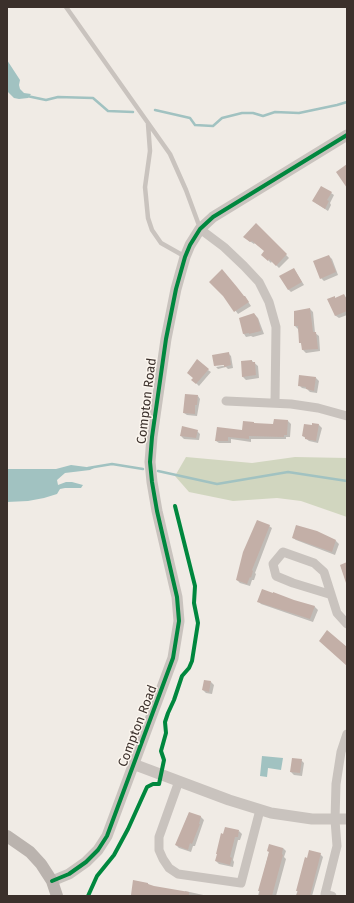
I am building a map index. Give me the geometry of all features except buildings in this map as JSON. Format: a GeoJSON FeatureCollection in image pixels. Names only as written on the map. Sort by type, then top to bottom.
{"type":"FeatureCollection","features":[{"type":"Feature","properties":{"kind":"main road"},"geometry":{"type":"LineString","coordinates":[[7,836],[30,852],[41,864],[52,881],[57,896]]}},
{"type":"Feature","properties":{"kind":"street","name":"Compton Road"},"geometry":{"type":"LineString","coordinates":[[52,881],[69,874],[86,862],[101,845],[112,826],[133,764],[173,658],[178,631],[179,610],[157,511],[150,462],[152,437],[166,339],[176,289],[185,257],[190,245],[200,230],[213,217],[347,135]]}},
{"type":"Feature","properties":{"kind":"street"},"geometry":{"type":"LineString","coordinates":[[200,230],[224,247],[244,266],[258,282],[269,302],[276,327],[275,403]]}},
{"type":"Feature","properties":{"kind":"street"},"geometry":{"type":"LineString","coordinates":[[226,401],[275,403],[318,408],[347,416]]}},
{"type":"Feature","properties":{"kind":"street"},"geometry":{"type":"LineString","coordinates":[[329,594],[276,576],[273,564],[283,552],[314,563],[324,572],[329,594],[337,613],[347,624]]}},
{"type":"Feature","properties":{"kind":"street"},"geometry":{"type":"LineString","coordinates":[[332,896],[325,894],[337,846],[335,820],[337,770],[347,734]]}},
{"type":"Feature","properties":{"kind":"street"},"geometry":{"type":"LineString","coordinates":[[133,764],[260,810],[297,817],[335,820],[347,819]]}},
{"type":"Feature","properties":{"kind":"street"},"geometry":{"type":"LineString","coordinates":[[179,781],[159,837],[159,850],[163,860],[178,874],[241,883],[260,810]]}},
{"type":"Feature","properties":{"kind":"street"},"geometry":{"type":"LineString","coordinates":[[337,846],[347,846]]}},
{"type":"Feature","properties":{"kind":"lane"},"geometry":{"type":"LineString","coordinates":[[66,7],[170,154],[186,190],[200,230]]}},
{"type":"Feature","properties":{"kind":"lane"},"geometry":{"type":"LineString","coordinates":[[148,124],[150,151],[145,187],[148,218],[152,230],[160,243],[185,257]]}},
{"type":"Feature","properties":{"kind":"green space"},"geometry":{"type":"Polygon","coordinates":[[[186,457],[252,463],[295,457],[347,458],[347,517],[301,501],[277,498],[233,501],[189,492],[175,476],[186,457]]]}},
{"type":"Feature","properties":{"kind":"water"},"geometry":{"type":"Polygon","coordinates":[[[7,60],[20,80],[20,89],[24,93],[31,94],[28,98],[14,98],[7,91],[7,60]]]}},
{"type":"Feature","properties":{"kind":"water"},"geometry":{"type":"Polygon","coordinates":[[[71,465],[94,468],[90,470],[65,473],[57,480],[58,485],[66,482],[72,482],[83,485],[81,488],[65,488],[60,489],[57,494],[44,498],[28,501],[7,502],[7,469],[56,469],[71,465]]]}},
{"type":"Feature","properties":{"kind":"water"},"geometry":{"type":"Polygon","coordinates":[[[262,756],[283,758],[281,770],[268,768],[267,777],[260,776],[262,756]]]}},
{"type":"Feature","properties":{"kind":"waterway"},"geometry":{"type":"LineString","coordinates":[[27,96],[46,100],[58,97],[93,98],[108,111],[133,112]]}},
{"type":"Feature","properties":{"kind":"waterway"},"geometry":{"type":"LineString","coordinates":[[155,110],[190,118],[195,125],[213,126],[222,118],[242,113],[253,113],[263,116],[275,112],[299,113],[347,102]]}},
{"type":"Feature","properties":{"kind":"waterway"},"geometry":{"type":"LineString","coordinates":[[88,468],[112,464],[143,469]]}},
{"type":"Feature","properties":{"kind":"waterway"},"geometry":{"type":"LineString","coordinates":[[158,471],[217,484],[288,472],[347,481]]}},
{"type":"Feature","properties":{"kind":"cycle path"},"geometry":{"type":"LineString","coordinates":[[52,881],[69,874],[86,862],[98,850],[107,836],[173,658],[179,621],[177,597],[157,511],[150,462],[152,437],[166,339],[176,289],[185,257],[190,245],[200,229],[213,217],[347,135]]}},
{"type":"Feature","properties":{"kind":"cycle path"},"geometry":{"type":"LineString","coordinates":[[88,896],[97,876],[114,855],[128,829],[147,787],[153,784],[159,784],[164,760],[161,751],[166,733],[165,722],[182,676],[189,668],[192,661],[198,623],[194,603],[195,586],[175,506]]}}]}
